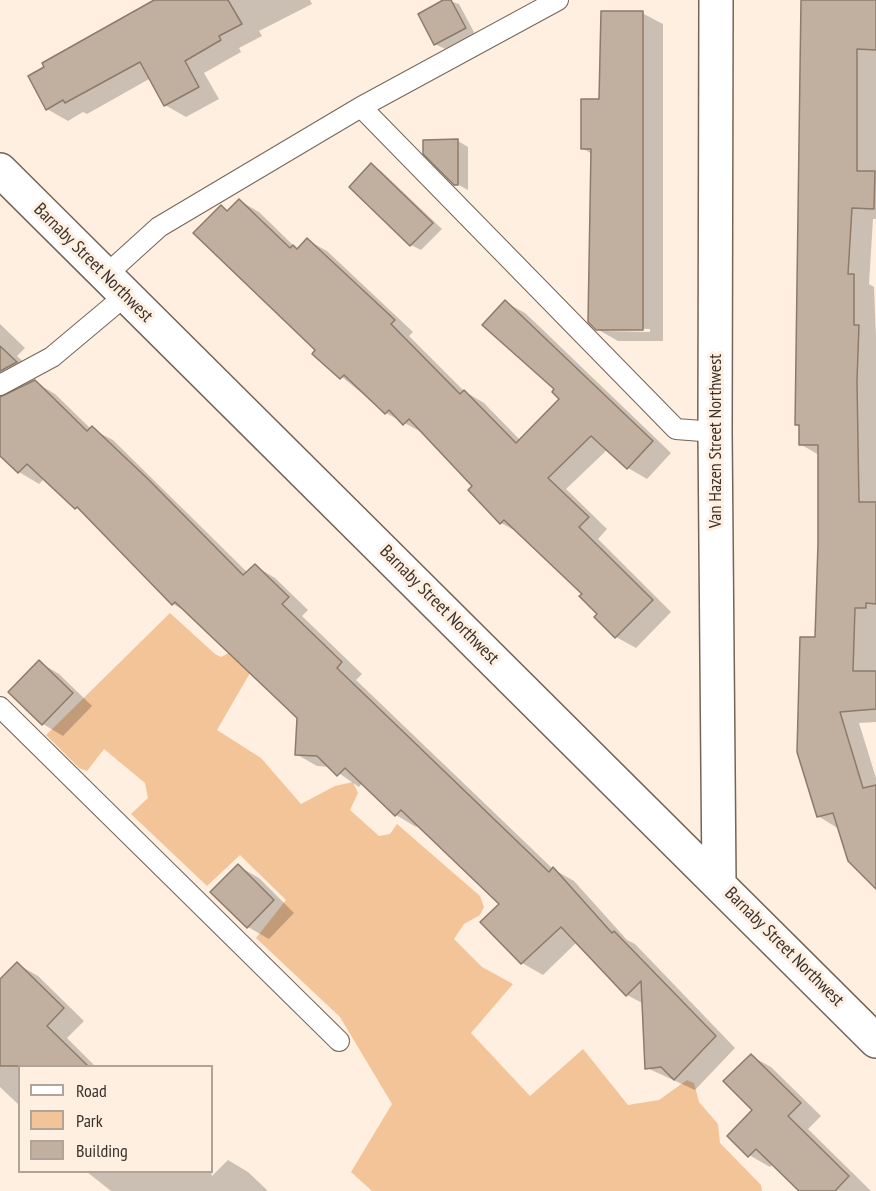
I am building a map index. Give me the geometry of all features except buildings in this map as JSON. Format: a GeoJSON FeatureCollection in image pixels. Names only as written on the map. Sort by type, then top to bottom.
{"type":"FeatureCollection","features":[{"type":"Feature","properties":{"kind":"street","name":"Van Hazen Street Northwest"},"geometry":{"type":"LineString","coordinates":[[716,0],[715,432],[719,882]]}},
{"type":"Feature","properties":{"kind":"street","name":"Barnaby Street Northwest"},"geometry":{"type":"LineString","coordinates":[[0,170],[719,882],[876,1041]]}},
{"type":"Feature","properties":{"kind":"lane"},"geometry":{"type":"LineString","coordinates":[[0,385],[52,357],[116,285],[159,227],[361,107],[558,0]]}},
{"type":"Feature","properties":{"kind":"lane"},"geometry":{"type":"LineString","coordinates":[[361,107],[676,429],[715,432]]}},
{"type":"Feature","properties":{"kind":"lane"},"geometry":{"type":"LineString","coordinates":[[0,707],[339,1041]]}},
{"type":"Feature","properties":{"kind":"green space"},"geometry":{"type":"Polygon","coordinates":[[[170,613],[215,654],[221,657],[247,644],[257,661],[217,730],[261,758],[301,804],[335,786],[353,782],[358,793],[350,810],[379,836],[390,834],[397,824],[480,896],[484,907],[480,915],[464,924],[454,939],[482,967],[513,984],[471,1033],[530,1096],[583,1049],[628,1105],[659,1100],[687,1080],[694,1083],[699,1102],[718,1124],[720,1143],[761,1185],[762,1191],[372,1191],[351,1172],[392,1104],[340,1017],[256,938],[286,900],[240,855],[207,886],[131,814],[148,798],[145,783],[104,749],[87,771],[79,768],[46,735],[170,613]]]}}]}
